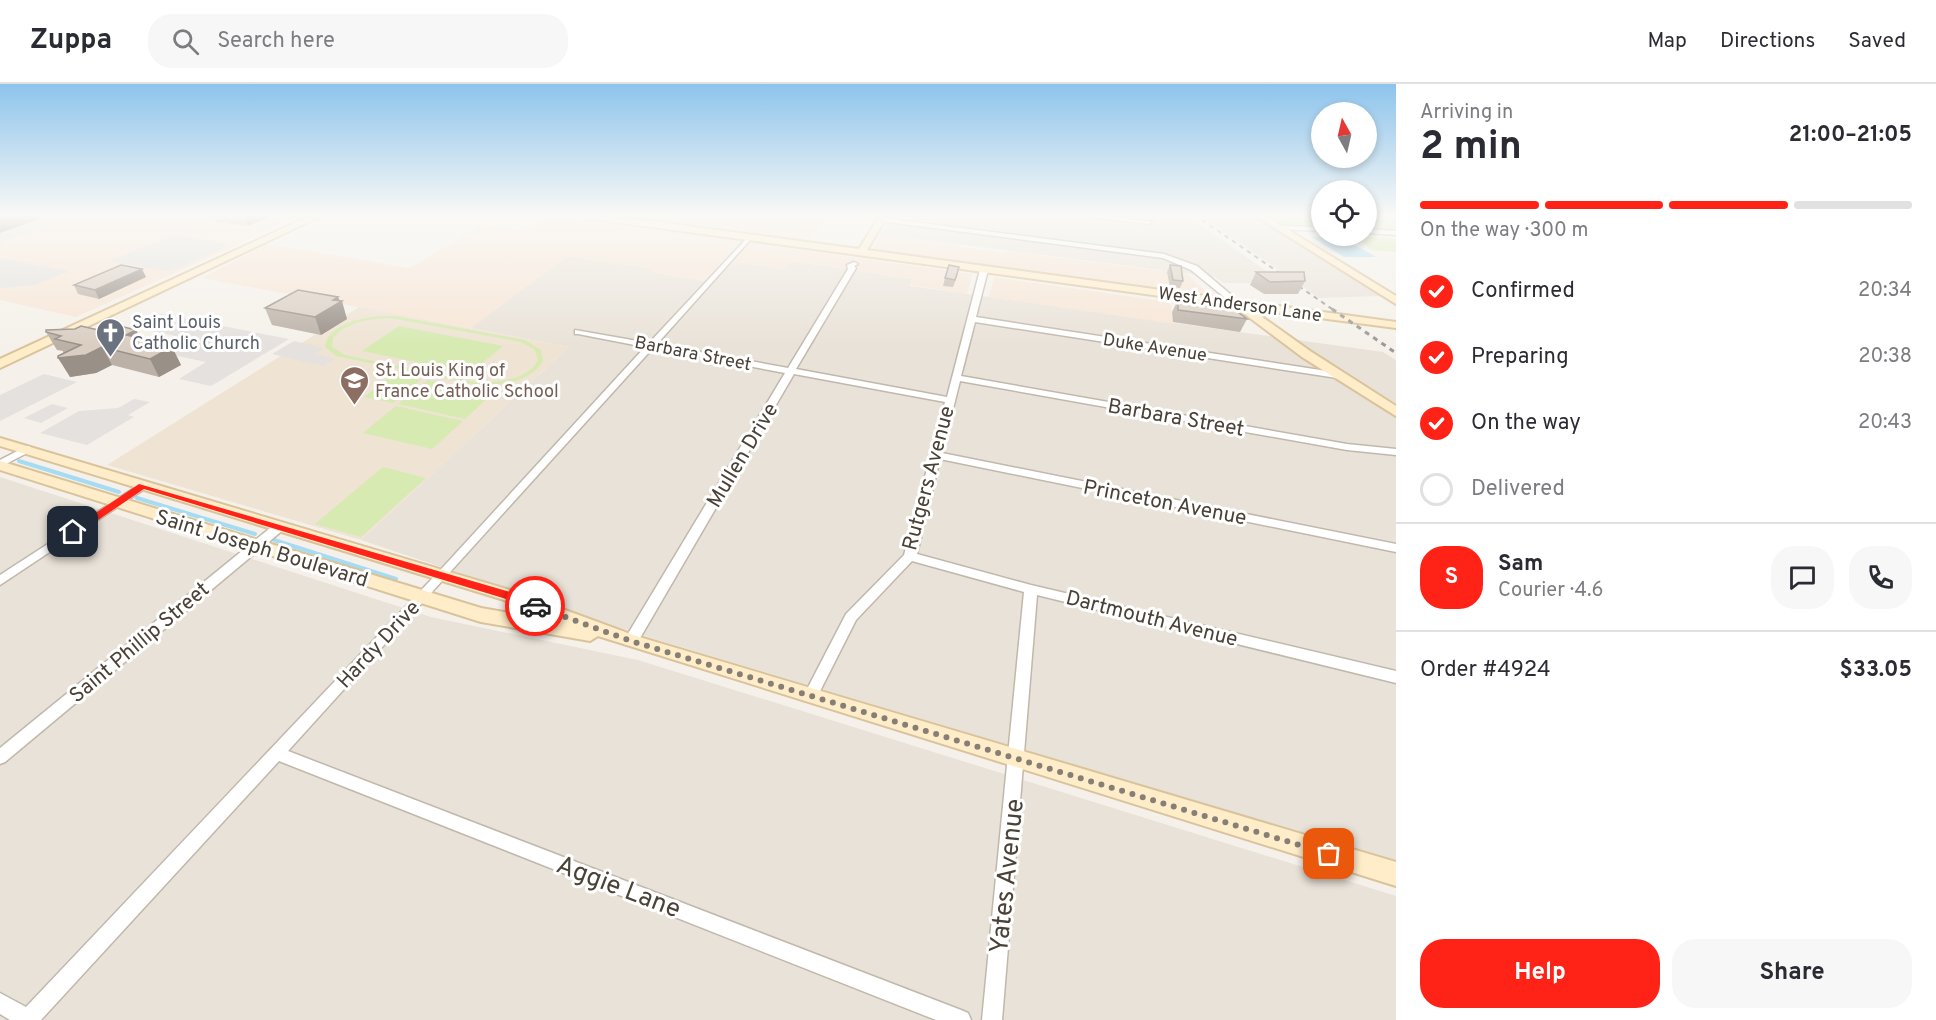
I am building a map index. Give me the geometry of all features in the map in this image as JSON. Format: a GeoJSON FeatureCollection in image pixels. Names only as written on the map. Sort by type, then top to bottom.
{"type":"FeatureCollection","features":[{"type":"Feature","properties":{"kind":"street"},"geometry":{"type":"LineString","coordinates":[[0,364],[225,259]]}},
{"type":"Feature","properties":{"kind":"street","name":"Hardy Drive"},"geometry":{"type":"LineString","coordinates":[[28,1020],[421,598],[730,259]]}},
{"type":"Feature","properties":{"kind":"street","name":"Mullen Drive"},"geometry":{"type":"LineString","coordinates":[[631,641],[858,259]]}},
{"type":"Feature","properties":{"kind":"street","name":"West Anderson Lane"},"geometry":{"type":"LineString","coordinates":[[902,259],[1396,325]]}},
{"type":"Feature","properties":{"kind":"street"},"geometry":{"type":"LineString","coordinates":[[1171,259],[1194,268],[1238,304],[1337,375],[1396,412]]}},
{"type":"Feature","properties":{"kind":"street"},"geometry":{"type":"LineString","coordinates":[[1328,259],[1396,301]]}},
{"type":"Feature","properties":{"kind":"street","name":"Rutgers Avenue"},"geometry":{"type":"LineString","coordinates":[[811,695],[851,617],[910,556],[984,270]]}},
{"type":"Feature","properties":{"kind":"street","name":"Duke Avenue"},"geometry":{"type":"LineString","coordinates":[[972,319],[1337,375]]}},
{"type":"Feature","properties":{"kind":"street","name":"Barbara Street"},"geometry":{"type":"LineString","coordinates":[[578,332],[950,400]]}},
{"type":"Feature","properties":{"kind":"street","name":"Barbara Street"},"geometry":{"type":"LineString","coordinates":[[956,378],[1347,447],[1396,452]]}},
{"type":"Feature","properties":{"kind":"street","name":"Saint Joseph Boulevard"},"geometry":{"type":"LineString","coordinates":[[0,442],[507,595],[631,641]]}},
{"type":"Feature","properties":{"kind":"street"},"geometry":{"type":"LineString","coordinates":[[0,465],[27,449]]}},
{"type":"Feature","properties":{"kind":"street","name":"Princeton Avenue"},"geometry":{"type":"LineString","coordinates":[[935,455],[1396,548]]}},
{"type":"Feature","properties":{"kind":"street","name":"Saint Joseph Boulevard"},"geometry":{"type":"LineString","coordinates":[[0,465],[481,615],[631,641]]}},
{"type":"Feature","properties":{"kind":"street"},"geometry":{"type":"LineString","coordinates":[[0,581],[142,486]]}},
{"type":"Feature","properties":{"kind":"street","name":"Saint Phillip Street"},"geometry":{"type":"LineString","coordinates":[[0,757],[279,527]]}},
{"type":"Feature","properties":{"kind":"street","name":"Dartmouth Avenue"},"geometry":{"type":"LineString","coordinates":[[910,556],[1031,589],[1396,677]]}},
{"type":"Feature","properties":{"kind":"street","name":"Yates Avenue"},"geometry":{"type":"LineString","coordinates":[[992,1020],[1031,589]]}},
{"type":"Feature","properties":{"kind":"street"},"geometry":{"type":"LineString","coordinates":[[631,641],[1396,874]]}},
{"type":"Feature","properties":{"kind":"street","name":"Aggie Lane"},"geometry":{"type":"LineString","coordinates":[[276,753],[961,1020]]}},
{"type":"Feature","properties":{"kind":"street"},"geometry":{"type":"LineString","coordinates":[[0,1003],[28,1020]]}},
{"type":"Feature","properties":{"kind":"shaded area"},"geometry":{"type":"Polygon","coordinates":[[[0,259],[207,259],[76,317],[0,300],[0,259]]]}},
{"type":"Feature","properties":{"kind":"shaded area"},"geometry":{"type":"Polygon","coordinates":[[[0,259],[70,271],[35,285],[0,288],[0,259]]]}},
{"type":"Feature","properties":{"kind":"shaded area"},"geometry":{"type":"Polygon","coordinates":[[[114,259],[200,259],[164,271],[108,261],[114,259]]]}},
{"type":"Feature","properties":{"kind":"shaded area"},"geometry":{"type":"Polygon","coordinates":[[[239,259],[354,259],[410,268],[426,259],[564,259],[471,328],[202,278],[239,259]]]}},
{"type":"Feature","properties":{"kind":"shaded area"},"geometry":{"type":"Polygon","coordinates":[[[563,259],[585,259],[653,269],[651,271],[734,262],[785,269],[791,261],[912,279],[910,286],[1383,352],[1396,360],[1396,861],[648,637],[361,540],[569,347],[471,328],[563,259]]]}},
{"type":"Feature","properties":{"kind":"shaded area"},"geometry":{"type":"Polygon","coordinates":[[[585,259],[863,259],[972,274],[967,294],[910,285],[912,279],[791,261],[785,269],[734,262],[712,283],[650,272],[652,269],[585,259]]]}},
{"type":"Feature","properties":{"kind":"shaded area"},"geometry":{"type":"Polygon","coordinates":[[[937,259],[1066,259],[1187,274],[1210,295],[937,259]]]}},
{"type":"Feature","properties":{"kind":"shaded area"},"geometry":{"type":"Polygon","coordinates":[[[1073,259],[1249,259],[1284,283],[1224,283],[1215,277],[1073,259]]]}},
{"type":"Feature","properties":{"kind":"shaded area"},"geometry":{"type":"Polygon","coordinates":[[[1263,259],[1321,259],[1380,296],[1319,298],[1263,259]]]}},
{"type":"Feature","properties":{"kind":"shaded area"},"geometry":{"type":"Polygon","coordinates":[[[994,277],[1170,302],[1174,324],[989,297],[994,277]]]}},
{"type":"Feature","properties":{"kind":"shaded area","name":"St. Louis King of France Catholic School"},"geometry":{"type":"Polygon","coordinates":[[[359,307],[569,347],[361,540],[107,465],[359,307]]]}},
{"type":"Feature","properties":{"kind":"shaded area"},"geometry":{"type":"Polygon","coordinates":[[[161,314],[289,339],[211,386],[179,379],[206,362],[150,350],[176,336],[133,327],[161,314]]]}},
{"type":"Feature","properties":{"kind":"shaded area"},"geometry":{"type":"Polygon","coordinates":[[[294,341],[323,348],[315,354],[335,359],[323,366],[272,354],[294,341]]]}},
{"type":"Feature","properties":{"kind":"shaded area"},"geometry":{"type":"Polygon","coordinates":[[[44,374],[77,382],[0,421],[0,395],[44,374]]]}},
{"type":"Feature","properties":{"kind":"shaded area"},"geometry":{"type":"Polygon","coordinates":[[[134,399],[150,402],[128,415],[134,417],[87,445],[40,433],[79,411],[118,408],[134,399]]]}},
{"type":"Feature","properties":{"kind":"shaded area"},"geometry":{"type":"Polygon","coordinates":[[[52,404],[68,408],[41,423],[24,418],[52,404]]]}},
{"type":"Feature","properties":{"kind":"shaded area"},"geometry":{"type":"Polygon","coordinates":[[[0,477],[431,617],[638,660],[1396,896],[1396,1020],[0,1020],[0,477]]]}},
{"type":"Feature","properties":{"kind":"green space"},"geometry":{"type":"Polygon","coordinates":[[[386,316],[525,340],[541,350],[543,361],[531,374],[523,378],[495,385],[477,385],[336,356],[325,347],[328,338],[343,325],[364,318],[386,316]],[[390,318],[366,321],[344,328],[333,338],[332,347],[345,355],[483,382],[510,379],[533,367],[538,360],[534,349],[521,342],[390,318]]]}},
{"type":"Feature","properties":{"kind":"green space"},"geometry":{"type":"Polygon","coordinates":[[[399,326],[503,346],[470,373],[362,351],[399,326]]]}},
{"type":"Feature","properties":{"kind":"green space"},"geometry":{"type":"Polygon","coordinates":[[[393,374],[421,380],[393,403],[364,397],[393,374]]]}},
{"type":"Feature","properties":{"kind":"green space"},"geometry":{"type":"Polygon","coordinates":[[[428,380],[492,394],[465,419],[398,404],[428,380]]]}},
{"type":"Feature","properties":{"kind":"green space"},"geometry":{"type":"Polygon","coordinates":[[[396,406],[463,421],[432,449],[363,433],[396,406]]]}},
{"type":"Feature","properties":{"kind":"green space"},"geometry":{"type":"Polygon","coordinates":[[[383,467],[426,478],[361,537],[315,524],[383,467]]]}},
{"type":"Feature","properties":{"kind":"building"},"geometry":{"type":"Polygon","coordinates":[[[121,265],[142,269],[95,290],[74,285],[121,265]]]}},
{"type":"Feature","properties":{"kind":"building"},"geometry":{"type":"Polygon","coordinates":[[[949,265],[959,267],[955,280],[945,278],[949,265]]]}},
{"type":"Feature","properties":{"kind":"building"},"geometry":{"type":"Polygon","coordinates":[[[1170,265],[1181,266],[1183,281],[1173,280],[1170,265]]]}},
{"type":"Feature","properties":{"kind":"building"},"geometry":{"type":"Polygon","coordinates":[[[1256,272],[1304,272],[1305,281],[1270,282],[1256,272]]]}},
{"type":"Feature","properties":{"kind":"building"},"geometry":{"type":"Polygon","coordinates":[[[298,290],[338,297],[333,300],[342,301],[315,317],[265,308],[298,290]]]}},
{"type":"Feature","properties":{"kind":"building"},"geometry":{"type":"Polygon","coordinates":[[[1178,300],[1231,307],[1247,319],[1178,310],[1178,300]]]}},
{"type":"Feature","properties":{"kind":"building"},"geometry":{"type":"Polygon","coordinates":[[[81,326],[107,332],[120,326],[136,330],[126,335],[169,344],[166,346],[172,347],[150,359],[102,347],[86,355],[58,358],[81,345],[55,339],[61,336],[46,332],[46,330],[75,329],[81,326]]]}},
{"type":"Feature","properties":{"kind":"waterway"},"geometry":{"type":"LineString","coordinates":[[19,461],[119,492]]}},
{"type":"Feature","properties":{"kind":"waterway"},"geometry":{"type":"LineString","coordinates":[[137,498],[255,534]]}},
{"type":"Feature","properties":{"kind":"waterway"},"geometry":{"type":"LineString","coordinates":[[274,540],[396,579]]}},
{"type":"Feature","properties":{"kind":"railway"},"geometry":{"type":"LineString","coordinates":[[1259,259],[1335,311]]}},
{"type":"Feature","properties":{"kind":"railway"},"geometry":{"type":"LineString","coordinates":[[1332,309],[1396,353]]}},
{"type":"Feature","properties":{"kind":"way so far"},"geometry":{"type":"LineString","coordinates":[[535,606],[631,641],[1329,854]]}},
{"type":"Feature","properties":{"kind":"place","name":"Saint Louis Catholic Church"},"geometry":{"type":"Point","coordinates":[111,358]}},
{"type":"Feature","properties":{"kind":"place","name":"St. Louis King of France Catholic School"},"geometry":{"type":"Point","coordinates":[354,406]}},
{"type":"Feature","properties":{"kind":"route"},"geometry":{"type":"LineString","coordinates":[[73,532],[142,486],[507,595],[535,606]]}}]}
